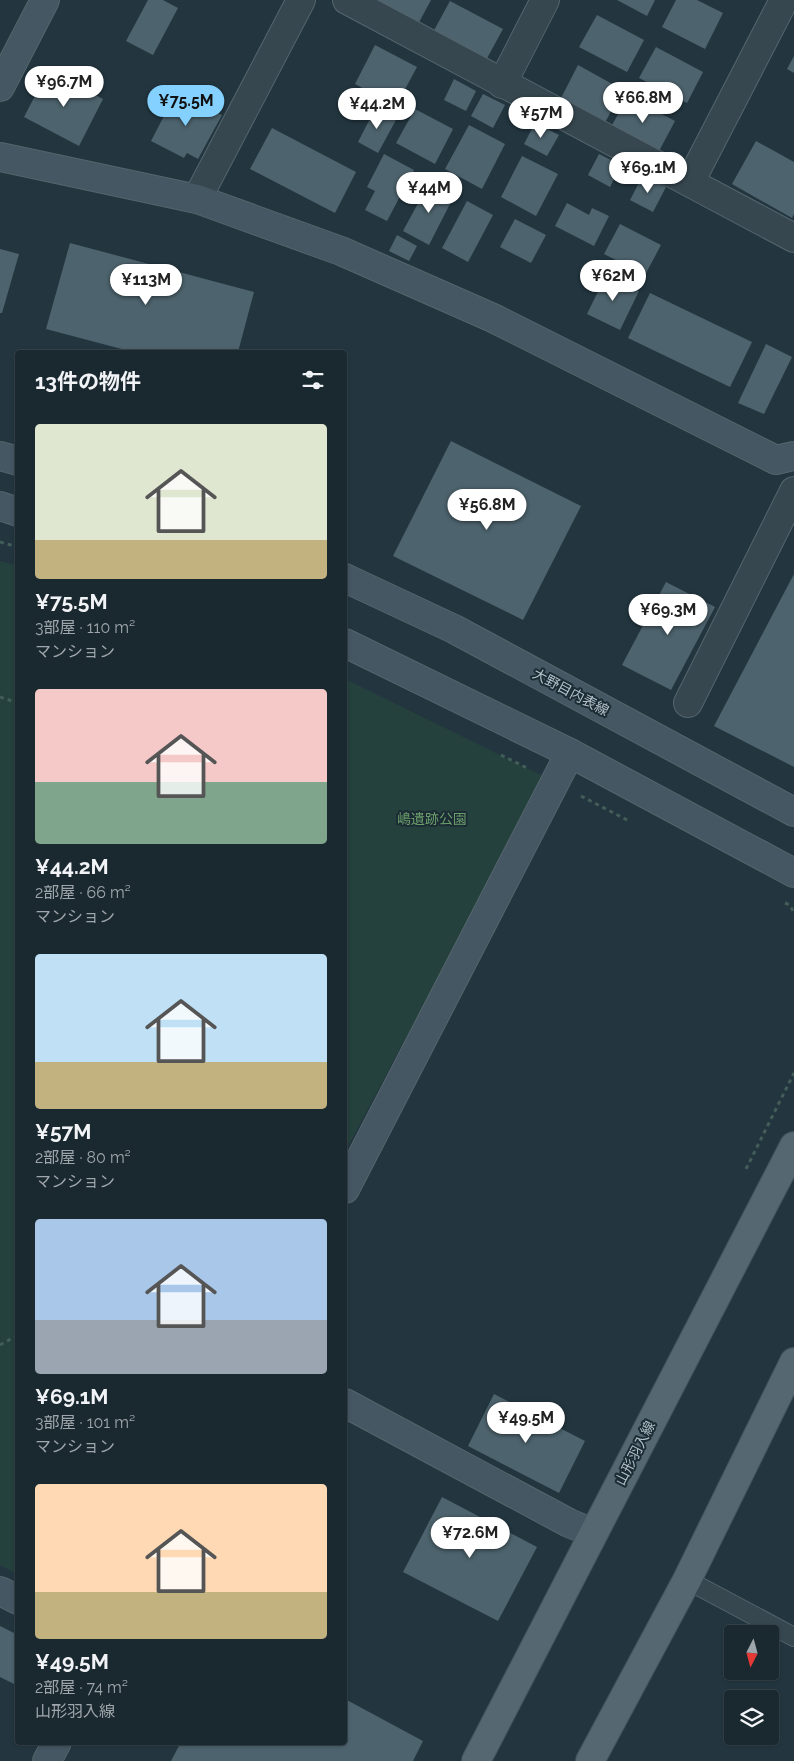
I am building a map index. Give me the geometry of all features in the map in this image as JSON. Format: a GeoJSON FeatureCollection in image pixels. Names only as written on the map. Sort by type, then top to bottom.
{"type":"FeatureCollection","features":[{"type":"Feature","properties":{"kind":"main road","name":"山形羽入線"},"geometry":{"type":"LineString","coordinates":[[476,1761],[794,1146]]}},
{"type":"Feature","properties":{"kind":"main road"},"geometry":{"type":"LineString","coordinates":[[590,1761],[687,1580],[794,1362]]}},
{"type":"Feature","properties":{"kind":"street"},"geometry":{"type":"LineString","coordinates":[[0,87],[45,0]]}},
{"type":"Feature","properties":{"kind":"street"},"geometry":{"type":"LineString","coordinates":[[196,199],[301,0]]}},
{"type":"Feature","properties":{"kind":"street"},"geometry":{"type":"LineString","coordinates":[[347,0],[794,238]]}},
{"type":"Feature","properties":{"kind":"street"},"geometry":{"type":"LineString","coordinates":[[502,84],[545,0]]}},
{"type":"Feature","properties":{"kind":"street"},"geometry":{"type":"LineString","coordinates":[[690,182],[784,0]]}},
{"type":"Feature","properties":{"kind":"street"},"geometry":{"type":"LineString","coordinates":[[0,157],[196,199],[341,251],[484,314],[776,460],[794,456]]}},
{"type":"Feature","properties":{"kind":"street"},"geometry":{"type":"LineString","coordinates":[[0,456],[15,460]]}},
{"type":"Feature","properties":{"kind":"street"},"geometry":{"type":"LineString","coordinates":[[688,703],[794,491]]}},
{"type":"Feature","properties":{"kind":"street"},"geometry":{"type":"LineString","coordinates":[[0,506],[15,511]]}},
{"type":"Feature","properties":{"kind":"street","name":"大野目内表線"},"geometry":{"type":"LineString","coordinates":[[347,579],[454,629],[794,812]]}},
{"type":"Feature","properties":{"kind":"street"},"geometry":{"type":"LineString","coordinates":[[347,644],[570,753],[794,873]]}},
{"type":"Feature","properties":{"kind":"street"},"geometry":{"type":"LineString","coordinates":[[347,1185],[570,753]]}},
{"type":"Feature","properties":{"kind":"street"},"geometry":{"type":"LineString","coordinates":[[347,1404],[569,1523],[593,1533]]}},
{"type":"Feature","properties":{"kind":"street"},"geometry":{"type":"LineString","coordinates":[[0,1590],[15,1598]]}},
{"type":"Feature","properties":{"kind":"lane"},"geometry":{"type":"LineString","coordinates":[[687,1580],[794,1637]]}},
{"type":"Feature","properties":{"kind":"path"},"geometry":{"type":"LineString","coordinates":[[0,542],[15,546]]}},
{"type":"Feature","properties":{"kind":"path"},"geometry":{"type":"LineString","coordinates":[[0,697],[15,702]]}},
{"type":"Feature","properties":{"kind":"path"},"geometry":{"type":"LineString","coordinates":[[0,1345],[15,1337]]}},
{"type":"Feature","properties":{"kind":"green space"},"geometry":{"type":"Polygon","coordinates":[[[0,561],[15,565],[15,1573],[0,1565],[0,561]]]}},
{"type":"Feature","properties":{"kind":"green space","name":"嶋遺跡公園"},"geometry":{"type":"Polygon","coordinates":[[[347,680],[555,782],[403,1043],[347,1148],[347,680]]]}},
{"type":"Feature","properties":{"kind":"building"},"geometry":{"type":"Polygon","coordinates":[[[148,0],[163,0],[178,8],[153,55],[126,41],[148,0]]]}},
{"type":"Feature","properties":{"kind":"building"},"geometry":{"type":"Polygon","coordinates":[[[368,0],[431,0],[417,26],[368,0]]]}},
{"type":"Feature","properties":{"kind":"building"},"geometry":{"type":"Polygon","coordinates":[[[617,0],[655,0],[647,16],[617,0]]]}},
{"type":"Feature","properties":{"kind":"building"},"geometry":{"type":"Polygon","coordinates":[[[676,0],[697,0],[723,13],[705,49],[662,27],[676,0]]]}},
{"type":"Feature","properties":{"kind":"building"},"geometry":{"type":"Polygon","coordinates":[[[450,1],[503,29],[485,62],[432,34],[450,1]]]}},
{"type":"Feature","properties":{"kind":"building"},"geometry":{"type":"Polygon","coordinates":[[[597,15],[644,40],[627,72],[579,47],[597,15]]]}},
{"type":"Feature","properties":{"kind":"building"},"geometry":{"type":"Polygon","coordinates":[[[375,45],[417,67],[396,106],[355,84],[375,45]]]}},
{"type":"Feature","properties":{"kind":"building"},"geometry":{"type":"Polygon","coordinates":[[[656,47],[703,72],[687,103],[639,78],[656,47]]]}},
{"type":"Feature","properties":{"kind":"building"},"geometry":{"type":"Polygon","coordinates":[[[794,56],[794,73],[787,69],[794,56]]]}},
{"type":"Feature","properties":{"kind":"building"},"geometry":{"type":"Polygon","coordinates":[[[578,65],[623,90],[603,126],[559,102],[578,65]]]}},
{"type":"Feature","properties":{"kind":"building"},"geometry":{"type":"Polygon","coordinates":[[[48,71],[103,99],[79,146],[24,117],[48,71]]]}},
{"type":"Feature","properties":{"kind":"building"},"geometry":{"type":"Polygon","coordinates":[[[454,79],[476,91],[466,111],[444,100],[454,79]]]}},
{"type":"Feature","properties":{"kind":"building"},"geometry":{"type":"Polygon","coordinates":[[[177,91],[222,115],[198,159],[187,153],[184,158],[151,141],[177,91]]]}},
{"type":"Feature","properties":{"kind":"building"},"geometry":{"type":"Polygon","coordinates":[[[483,94],[505,105],[493,128],[471,116],[483,94]]]}},
{"type":"Feature","properties":{"kind":"building"},"geometry":{"type":"Polygon","coordinates":[[[628,96],[675,121],[658,153],[611,127],[628,96]]]}},
{"type":"Feature","properties":{"kind":"building"},"geometry":{"type":"Polygon","coordinates":[[[376,107],[397,118],[378,153],[358,142],[376,107]]]}},
{"type":"Feature","properties":{"kind":"building"},"geometry":{"type":"Polygon","coordinates":[[[415,109],[453,129],[435,164],[396,143],[415,109]]]}},
{"type":"Feature","properties":{"kind":"building"},"geometry":{"type":"Polygon","coordinates":[[[535,123],[559,135],[547,156],[524,144],[535,123]]]}},
{"type":"Feature","properties":{"kind":"building"},"geometry":{"type":"Polygon","coordinates":[[[469,125],[505,144],[482,189],[445,169],[469,125]]]}},
{"type":"Feature","properties":{"kind":"building"},"geometry":{"type":"Polygon","coordinates":[[[272,128],[356,172],[335,213],[250,169],[272,128]]]}},
{"type":"Feature","properties":{"kind":"building"},"geometry":{"type":"Polygon","coordinates":[[[756,141],[794,162],[794,214],[792,218],[732,184],[756,141]]]}},
{"type":"Feature","properties":{"kind":"building"},"geometry":{"type":"Polygon","coordinates":[[[384,154],[414,170],[387,221],[365,210],[375,191],[367,187],[384,154]]]}},
{"type":"Feature","properties":{"kind":"building"},"geometry":{"type":"Polygon","coordinates":[[[599,154],[621,165],[610,187],[588,175],[599,154]]]}},
{"type":"Feature","properties":{"kind":"building"},"geometry":{"type":"Polygon","coordinates":[[[522,156],[558,174],[536,216],[501,197],[522,156]]]}},
{"type":"Feature","properties":{"kind":"building"},"geometry":{"type":"Polygon","coordinates":[[[643,175],[666,187],[653,212],[630,200],[643,175]]]}},
{"type":"Feature","properties":{"kind":"building"},"geometry":{"type":"Polygon","coordinates":[[[429,183],[454,196],[429,245],[403,231],[429,183]]]}},
{"type":"Feature","properties":{"kind":"building"},"geometry":{"type":"Polygon","coordinates":[[[467,201],[493,215],[468,262],[442,248],[467,201]]]}},
{"type":"Feature","properties":{"kind":"building"},"geometry":{"type":"Polygon","coordinates":[[[567,203],[589,215],[592,208],[609,216],[594,246],[555,226],[567,203]]]}},
{"type":"Feature","properties":{"kind":"building"},"geometry":{"type":"Polygon","coordinates":[[[515,219],[546,235],[531,263],[500,247],[515,219]]]}},
{"type":"Feature","properties":{"kind":"building"},"geometry":{"type":"Polygon","coordinates":[[[620,224],[661,245],[645,275],[604,254],[620,224]]]}},
{"type":"Feature","properties":{"kind":"building"},"geometry":{"type":"Polygon","coordinates":[[[397,235],[417,246],[409,261],[389,251],[397,235]]]}},
{"type":"Feature","properties":{"kind":"building"},"geometry":{"type":"Polygon","coordinates":[[[70,243],[254,292],[239,350],[125,350],[46,329],[70,243]]]}},
{"type":"Feature","properties":{"kind":"building"},"geometry":{"type":"Polygon","coordinates":[[[0,249],[19,254],[2,313],[0,313],[0,249]]]}},
{"type":"Feature","properties":{"kind":"building"},"geometry":{"type":"Polygon","coordinates":[[[606,275],[639,291],[620,330],[587,314],[606,275]]]}},
{"type":"Feature","properties":{"kind":"building"},"geometry":{"type":"Polygon","coordinates":[[[650,293],[752,342],[730,387],[628,338],[650,293]]]}},
{"type":"Feature","properties":{"kind":"building"},"geometry":{"type":"Polygon","coordinates":[[[766,344],[792,357],[764,414],[738,403],[766,344]]]}},
{"type":"Feature","properties":{"kind":"building"},"geometry":{"type":"Polygon","coordinates":[[[451,441],[581,506],[523,620],[393,556],[451,441]]]}},
{"type":"Feature","properties":{"kind":"building"},"geometry":{"type":"Polygon","coordinates":[[[794,574],[794,767],[714,726],[794,574]]]}},
{"type":"Feature","properties":{"kind":"building"},"geometry":{"type":"Polygon","coordinates":[[[666,582],[715,607],[671,690],[622,665],[666,582]]]}},
{"type":"Feature","properties":{"kind":"building"},"geometry":{"type":"Polygon","coordinates":[[[494,1394],[585,1441],[559,1493],[468,1446],[494,1394]]]}},
{"type":"Feature","properties":{"kind":"building"},"geometry":{"type":"Polygon","coordinates":[[[442,1497],[537,1547],[498,1621],[403,1572],[442,1497]]]}},
{"type":"Feature","properties":{"kind":"building"},"geometry":{"type":"Polygon","coordinates":[[[0,1626],[15,1634],[15,1684],[0,1677],[0,1626]]]}},
{"type":"Feature","properties":{"kind":"building"},"geometry":{"type":"Polygon","coordinates":[[[347,1700],[423,1741],[413,1761],[171,1761],[179,1745],[347,1745],[347,1700]]]}}]}
